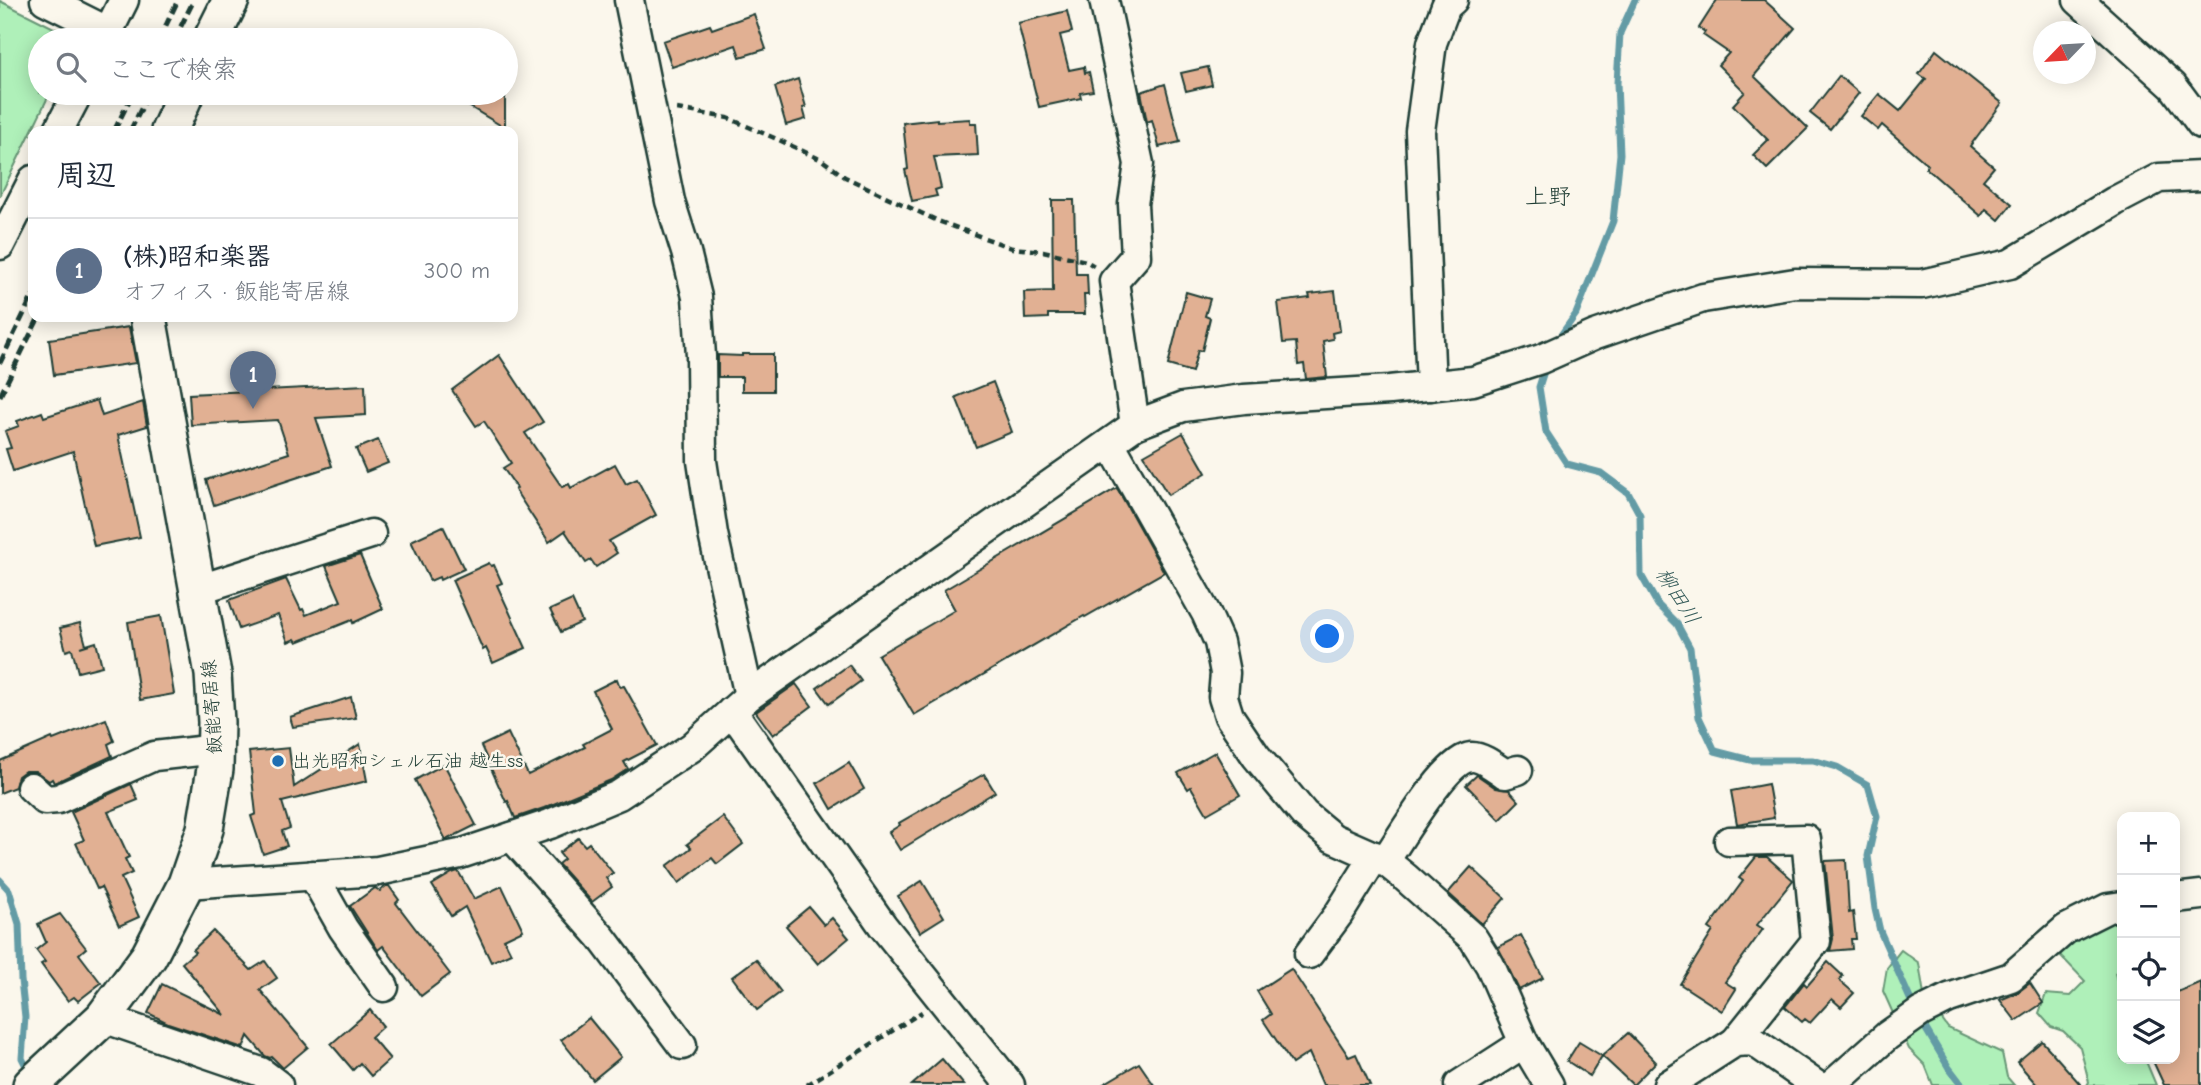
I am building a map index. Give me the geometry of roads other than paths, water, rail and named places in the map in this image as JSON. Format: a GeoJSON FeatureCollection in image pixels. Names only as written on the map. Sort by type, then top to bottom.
{"type":"FeatureCollection","features":[{"type":"Feature","properties":{"kind":"main road"},"geometry":{"type":"LineString","coordinates":[[217,28],[230,0]]}},
{"type":"Feature","properties":{"kind":"main road"},"geometry":{"type":"LineString","coordinates":[[171,126],[181,105]]}},
{"type":"Feature","properties":{"kind":"main road","name":"飯能寄居線"},"geometry":{"type":"LineString","coordinates":[[36,1080],[103,1018],[149,956],[186,884],[205,829],[217,749],[213,674],[149,322]]}},
{"type":"Feature","properties":{"kind":"street"},"geometry":{"type":"LineString","coordinates":[[46,0],[93,28]]}},
{"type":"Feature","properties":{"kind":"street"},"geometry":{"type":"LineString","coordinates":[[110,28],[124,0]]}},
{"type":"Feature","properties":{"kind":"street"},"geometry":{"type":"LineString","coordinates":[[629,0],[670,201],[697,297],[701,356],[702,461],[741,703],[883,926],[1004,1083]]}},
{"type":"Feature","properties":{"kind":"street"},"geometry":{"type":"LineString","coordinates":[[1104,0],[1139,164],[1133,204],[1136,256],[1114,281],[1135,425]]}},
{"type":"Feature","properties":{"kind":"street"},"geometry":{"type":"LineString","coordinates":[[1431,386],[1420,131],[1432,43],[1446,6],[1452,0]]}},
{"type":"Feature","properties":{"kind":"street"},"geometry":{"type":"LineString","coordinates":[[2078,0],[2174,86],[2201,124]]}},
{"type":"Feature","properties":{"kind":"street"},"geometry":{"type":"LineString","coordinates":[[61,126],[72,105]]}},
{"type":"Feature","properties":{"kind":"street"},"geometry":{"type":"LineString","coordinates":[[186,884],[378,870],[460,855],[550,824],[619,795],[692,747],[741,703],[1135,425],[1183,407],[1244,399],[1390,390],[1473,381],[1530,363],[1595,335],[1703,298],[1795,284],[1922,284],[2010,264],[2159,178],[2201,176]]}},
{"type":"Feature","properties":{"kind":"street"},"geometry":{"type":"LineString","coordinates":[[0,245],[28,190]]}},
{"type":"Feature","properties":{"kind":"street"},"geometry":{"type":"LineString","coordinates":[[1110,443],[1211,623],[1219,642],[1225,673],[1223,697],[1229,716],[1256,756],[1304,814],[1333,838],[1380,859],[1406,878],[1473,938],[1490,965],[1524,1043],[1549,1085]]}},
{"type":"Feature","properties":{"kind":"street"},"geometry":{"type":"LineString","coordinates":[[197,590],[371,534]]}},
{"type":"Feature","properties":{"kind":"street"},"geometry":{"type":"LineString","coordinates":[[31,787],[45,800],[58,799],[154,756],[217,749]]}},
{"type":"Feature","properties":{"kind":"street"},"geometry":{"type":"LineString","coordinates":[[1309,954],[1445,774],[1459,760],[1473,756],[1505,774],[1518,770]]}},
{"type":"Feature","properties":{"kind":"street"},"geometry":{"type":"LineString","coordinates":[[512,837],[601,937],[682,1045]]}},
{"type":"Feature","properties":{"kind":"street"},"geometry":{"type":"LineString","coordinates":[[1668,1085],[1735,1042],[1816,940],[1806,839],[1730,841]]}},
{"type":"Feature","properties":{"kind":"street"},"geometry":{"type":"LineString","coordinates":[[313,875],[343,928],[384,987]]}},
{"type":"Feature","properties":{"kind":"street"},"geometry":{"type":"LineString","coordinates":[[2180,897],[2201,895]]}},
{"type":"Feature","properties":{"kind":"street"},"geometry":{"type":"LineString","coordinates":[[1832,1085],[1887,1036],[1921,1012],[1949,998],[2011,977],[2066,929],[2108,908],[2117,907]]}},
{"type":"Feature","properties":{"kind":"street"},"geometry":{"type":"LineString","coordinates":[[103,1018],[261,1072],[278,1085]]}},
{"type":"Feature","properties":{"kind":"street"},"geometry":{"type":"LineString","coordinates":[[1735,1042],[1753,1041],[1816,1085]]}},
{"type":"Feature","properties":{"kind":"street"},"geometry":{"type":"LineString","coordinates":[[1459,1085],[1524,1043]]}},
{"type":"Feature","properties":{"kind":"waterway","name":"柳田川"},"geometry":{"type":"LineString","coordinates":[[1556,342],[1576,314],[1613,221],[1620,154],[1617,83],[1620,33],[1635,0]]}},
{"type":"Feature","properties":{"kind":"waterway","name":"柳田川"},"geometry":{"type":"LineString","coordinates":[[1546,365],[1539,387],[1546,432],[1567,464],[1601,473],[1628,493],[1640,515],[1641,575],[1658,605],[1677,624],[1690,648],[1699,717],[1715,751],[1750,760],[1813,760],[1837,767],[1868,785],[1877,816],[1868,856],[1875,909],[1880,931],[1915,1010]]}},
{"type":"Feature","properties":{"kind":"waterway"},"geometry":{"type":"LineString","coordinates":[[0,880],[9,890],[19,924],[25,1017],[22,1058],[29,1072]]}},
{"type":"Feature","properties":{"kind":"waterway","name":"柳田川"},"geometry":{"type":"LineString","coordinates":[[1921,1021],[1962,1085]]}},
{"type":"Feature","properties":{"kind":"railway"},"geometry":{"type":"LineString","coordinates":[[165,28],[178,0]]}},
{"type":"Feature","properties":{"kind":"railway"},"geometry":{"type":"LineString","coordinates":[[180,28],[194,0]]}},
{"type":"Feature","properties":{"kind":"railway"},"geometry":{"type":"LineString","coordinates":[[116,126],[127,105]]}},
{"type":"Feature","properties":{"kind":"railway"},"geometry":{"type":"LineString","coordinates":[[132,126],[143,105]]}},
{"type":"Feature","properties":{"kind":"railway"},"geometry":{"type":"LineString","coordinates":[[0,363],[28,305]]}},
{"type":"Feature","properties":{"kind":"railway"},"geometry":{"type":"LineString","coordinates":[[0,396],[37,322]]}},
{"type":"Feature","properties":{"kind":"place","name":"(株)昭和楽器"},"geometry":{"type":"Point","coordinates":[253,409]}},
{"type":"Feature","properties":{"kind":"place","name":"出光昭和シェル石油 越生ss"},"geometry":{"type":"Point","coordinates":[278,761]}},
{"type":"Feature","properties":{"kind":"district","name":"上野"},"geometry":{"type":"Point","coordinates":[1548,196]}}]}
